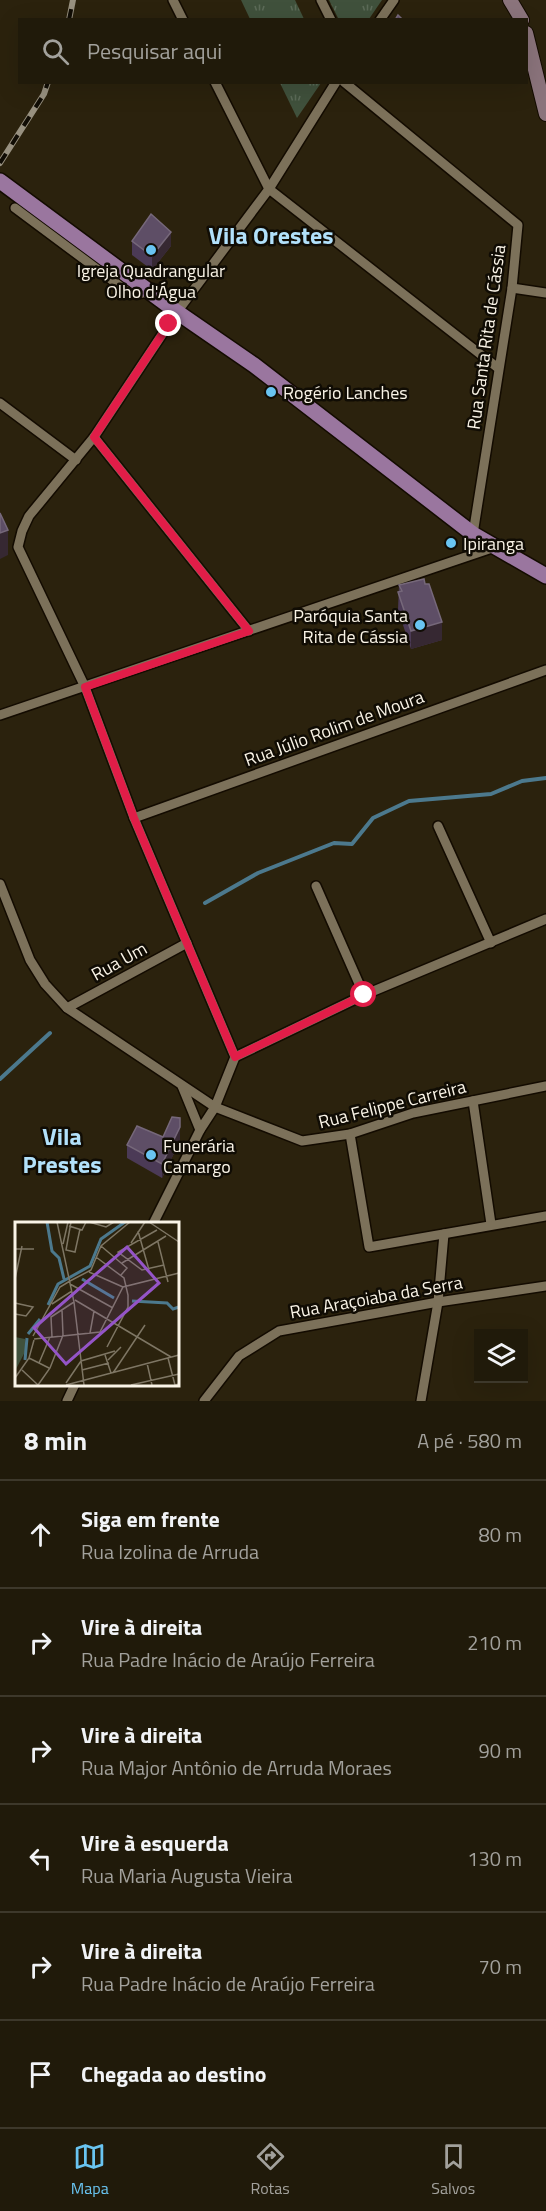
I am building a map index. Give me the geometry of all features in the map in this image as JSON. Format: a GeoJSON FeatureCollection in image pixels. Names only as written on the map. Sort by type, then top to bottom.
{"type":"FeatureCollection","features":[{"type":"Feature","properties":{"kind":"main road"},"geometry":{"type":"LineString","coordinates":[[513,0],[521,18]]}},
{"type":"Feature","properties":{"kind":"main road"},"geometry":{"type":"LineString","coordinates":[[528,41],[546,114]]}},
{"type":"Feature","properties":{"kind":"main road"},"geometry":{"type":"LineString","coordinates":[[0,181],[177,312],[254,365],[473,534],[546,576]]}},
{"type":"Feature","properties":{"kind":"street"},"geometry":{"type":"LineString","coordinates":[[173,0],[182,18]]}},
{"type":"Feature","properties":{"kind":"street"},"geometry":{"type":"LineString","coordinates":[[321,0],[329,18]]}},
{"type":"Feature","properties":{"kind":"street"},"geometry":{"type":"LineString","coordinates":[[381,18],[394,0]]}},
{"type":"Feature","properties":{"kind":"street"},"geometry":{"type":"LineString","coordinates":[[216,84],[269,189],[498,368]]}},
{"type":"Feature","properties":{"kind":"street"},"geometry":{"type":"LineString","coordinates":[[235,1057],[134,818],[85,687],[18,548],[29,516],[94,437],[177,312],[269,189],[335,84]]}},
{"type":"Feature","properties":{"kind":"street","name":"Rua Santa Rita de Cássia"},"geometry":{"type":"LineString","coordinates":[[346,84],[518,225],[512,288],[473,534]]}},
{"type":"Feature","properties":{"kind":"street"},"geometry":{"type":"LineString","coordinates":[[15,208],[122,288],[136,294],[150,292]]}},
{"type":"Feature","properties":{"kind":"street"},"geometry":{"type":"LineString","coordinates":[[512,288],[546,293]]}},
{"type":"Feature","properties":{"kind":"street"},"geometry":{"type":"LineString","coordinates":[[0,403],[76,460]]}},
{"type":"Feature","properties":{"kind":"street"},"geometry":{"type":"LineString","coordinates":[[94,437],[249,631]]}},
{"type":"Feature","properties":{"kind":"street"},"geometry":{"type":"LineString","coordinates":[[0,715],[495,547]]}},
{"type":"Feature","properties":{"kind":"street","name":"Rua Júlio Rolim de Moura"},"geometry":{"type":"LineString","coordinates":[[134,818],[546,670]]}},
{"type":"Feature","properties":{"kind":"street"},"geometry":{"type":"LineString","coordinates":[[438,826],[491,943]]}},
{"type":"Feature","properties":{"kind":"street","name":"Rua Felippe Carreira"},"geometry":{"type":"LineString","coordinates":[[0,884],[30,960],[45,984],[68,1008],[216,1107],[302,1142],[350,1134],[413,1113],[546,1086]]}},
{"type":"Feature","properties":{"kind":"street"},"geometry":{"type":"LineString","coordinates":[[316,886],[364,995]]}},
{"type":"Feature","properties":{"kind":"street"},"geometry":{"type":"LineString","coordinates":[[154,1222],[200,1130],[216,1107],[235,1057],[364,995],[546,919]]}},
{"type":"Feature","properties":{"kind":"street","name":"Rua Um"},"geometry":{"type":"LineString","coordinates":[[68,1008],[187,943]]}},
{"type":"Feature","properties":{"kind":"street"},"geometry":{"type":"LineString","coordinates":[[182,1086],[200,1130]]}},
{"type":"Feature","properties":{"kind":"street"},"geometry":{"type":"LineString","coordinates":[[473,1101],[491,1224]]}},
{"type":"Feature","properties":{"kind":"street"},"geometry":{"type":"LineString","coordinates":[[350,1134],[369,1247],[546,1216]]}},
{"type":"Feature","properties":{"kind":"street"},"geometry":{"type":"LineString","coordinates":[[421,1401],[438,1302],[444,1234]]}},
{"type":"Feature","properties":{"kind":"street","name":"Rua Araçoiaba da Serra"},"geometry":{"type":"LineString","coordinates":[[204,1401],[239,1356],[279,1331],[438,1302],[546,1286]]}},
{"type":"Feature","properties":{"kind":"street"},"geometry":{"type":"LineString","coordinates":[[67,1401],[74,1386]]}},
{"type":"Feature","properties":{"kind":"green space"},"geometry":{"type":"Polygon","coordinates":[[[241,0],[295,0],[304,18],[250,18],[241,0]]]}},
{"type":"Feature","properties":{"kind":"green space"},"geometry":{"type":"Polygon","coordinates":[[[329,0],[382,0],[370,18],[338,18],[329,0]]]}},
{"type":"Feature","properties":{"kind":"green space"},"geometry":{"type":"Polygon","coordinates":[[[280,84],[320,84],[297,118],[280,84]]]}},
{"type":"Feature","properties":{"kind":"building"},"geometry":{"type":"Polygon","coordinates":[[[151,214],[171,232],[152,256],[132,241],[151,214]]]}},
{"type":"Feature","properties":{"kind":"building"},"geometry":{"type":"Polygon","coordinates":[[[0,513],[8,530],[0,533],[0,513]]]}},
{"type":"Feature","properties":{"kind":"building"},"geometry":{"type":"Polygon","coordinates":[[[424,579],[425,584],[429,584],[442,622],[411,631],[398,592],[402,591],[399,585],[424,579]]]}},
{"type":"Feature","properties":{"kind":"building"},"geometry":{"type":"Polygon","coordinates":[[[172,1117],[180,1118],[180,1127],[162,1164],[127,1145],[137,1126],[163,1137],[172,1117]]]}},
{"type":"Feature","properties":{"kind":"waterway"},"geometry":{"type":"LineString","coordinates":[[205,903],[258,873],[334,843],[352,844],[373,818],[409,801],[491,794],[522,781],[546,778]]}},
{"type":"Feature","properties":{"kind":"waterway"},"geometry":{"type":"LineString","coordinates":[[0,1079],[50,1033]]}},
{"type":"Feature","properties":{"kind":"railway"},"geometry":{"type":"LineString","coordinates":[[69,18],[73,0]]}},
{"type":"Feature","properties":{"kind":"railway"},"geometry":{"type":"LineString","coordinates":[[0,163],[44,94],[47,84]]}},
{"type":"Feature","properties":{"kind":"place","name":"Igreja Quadrangular Olho d'Água"},"geometry":{"type":"Point","coordinates":[151,250]}},
{"type":"Feature","properties":{"kind":"place","name":"Rogério Lanches"},"geometry":{"type":"Point","coordinates":[271,392]}},
{"type":"Feature","properties":{"kind":"place","name":"Ipiranga"},"geometry":{"type":"Point","coordinates":[451,543]}},
{"type":"Feature","properties":{"kind":"place","name":"Paróquia Santa Rita de Cássia"},"geometry":{"type":"Point","coordinates":[420,625]}},
{"type":"Feature","properties":{"kind":"place","name":"Funerária Camargo"},"geometry":{"type":"Point","coordinates":[151,1155]}},
{"type":"Feature","properties":{"kind":"district","name":"Vila Orestes"},"geometry":{"type":"Point","coordinates":[271,235]}},
{"type":"Feature","properties":{"kind":"district","name":"Vila Prestes"},"geometry":{"type":"Point","coordinates":[62,1150]}},
{"type":"Feature","properties":{"kind":"route"},"geometry":{"type":"LineString","coordinates":[[169,324],[94,437],[249,631],[85,687],[134,818],[235,1057],[364,995]]}}]}
